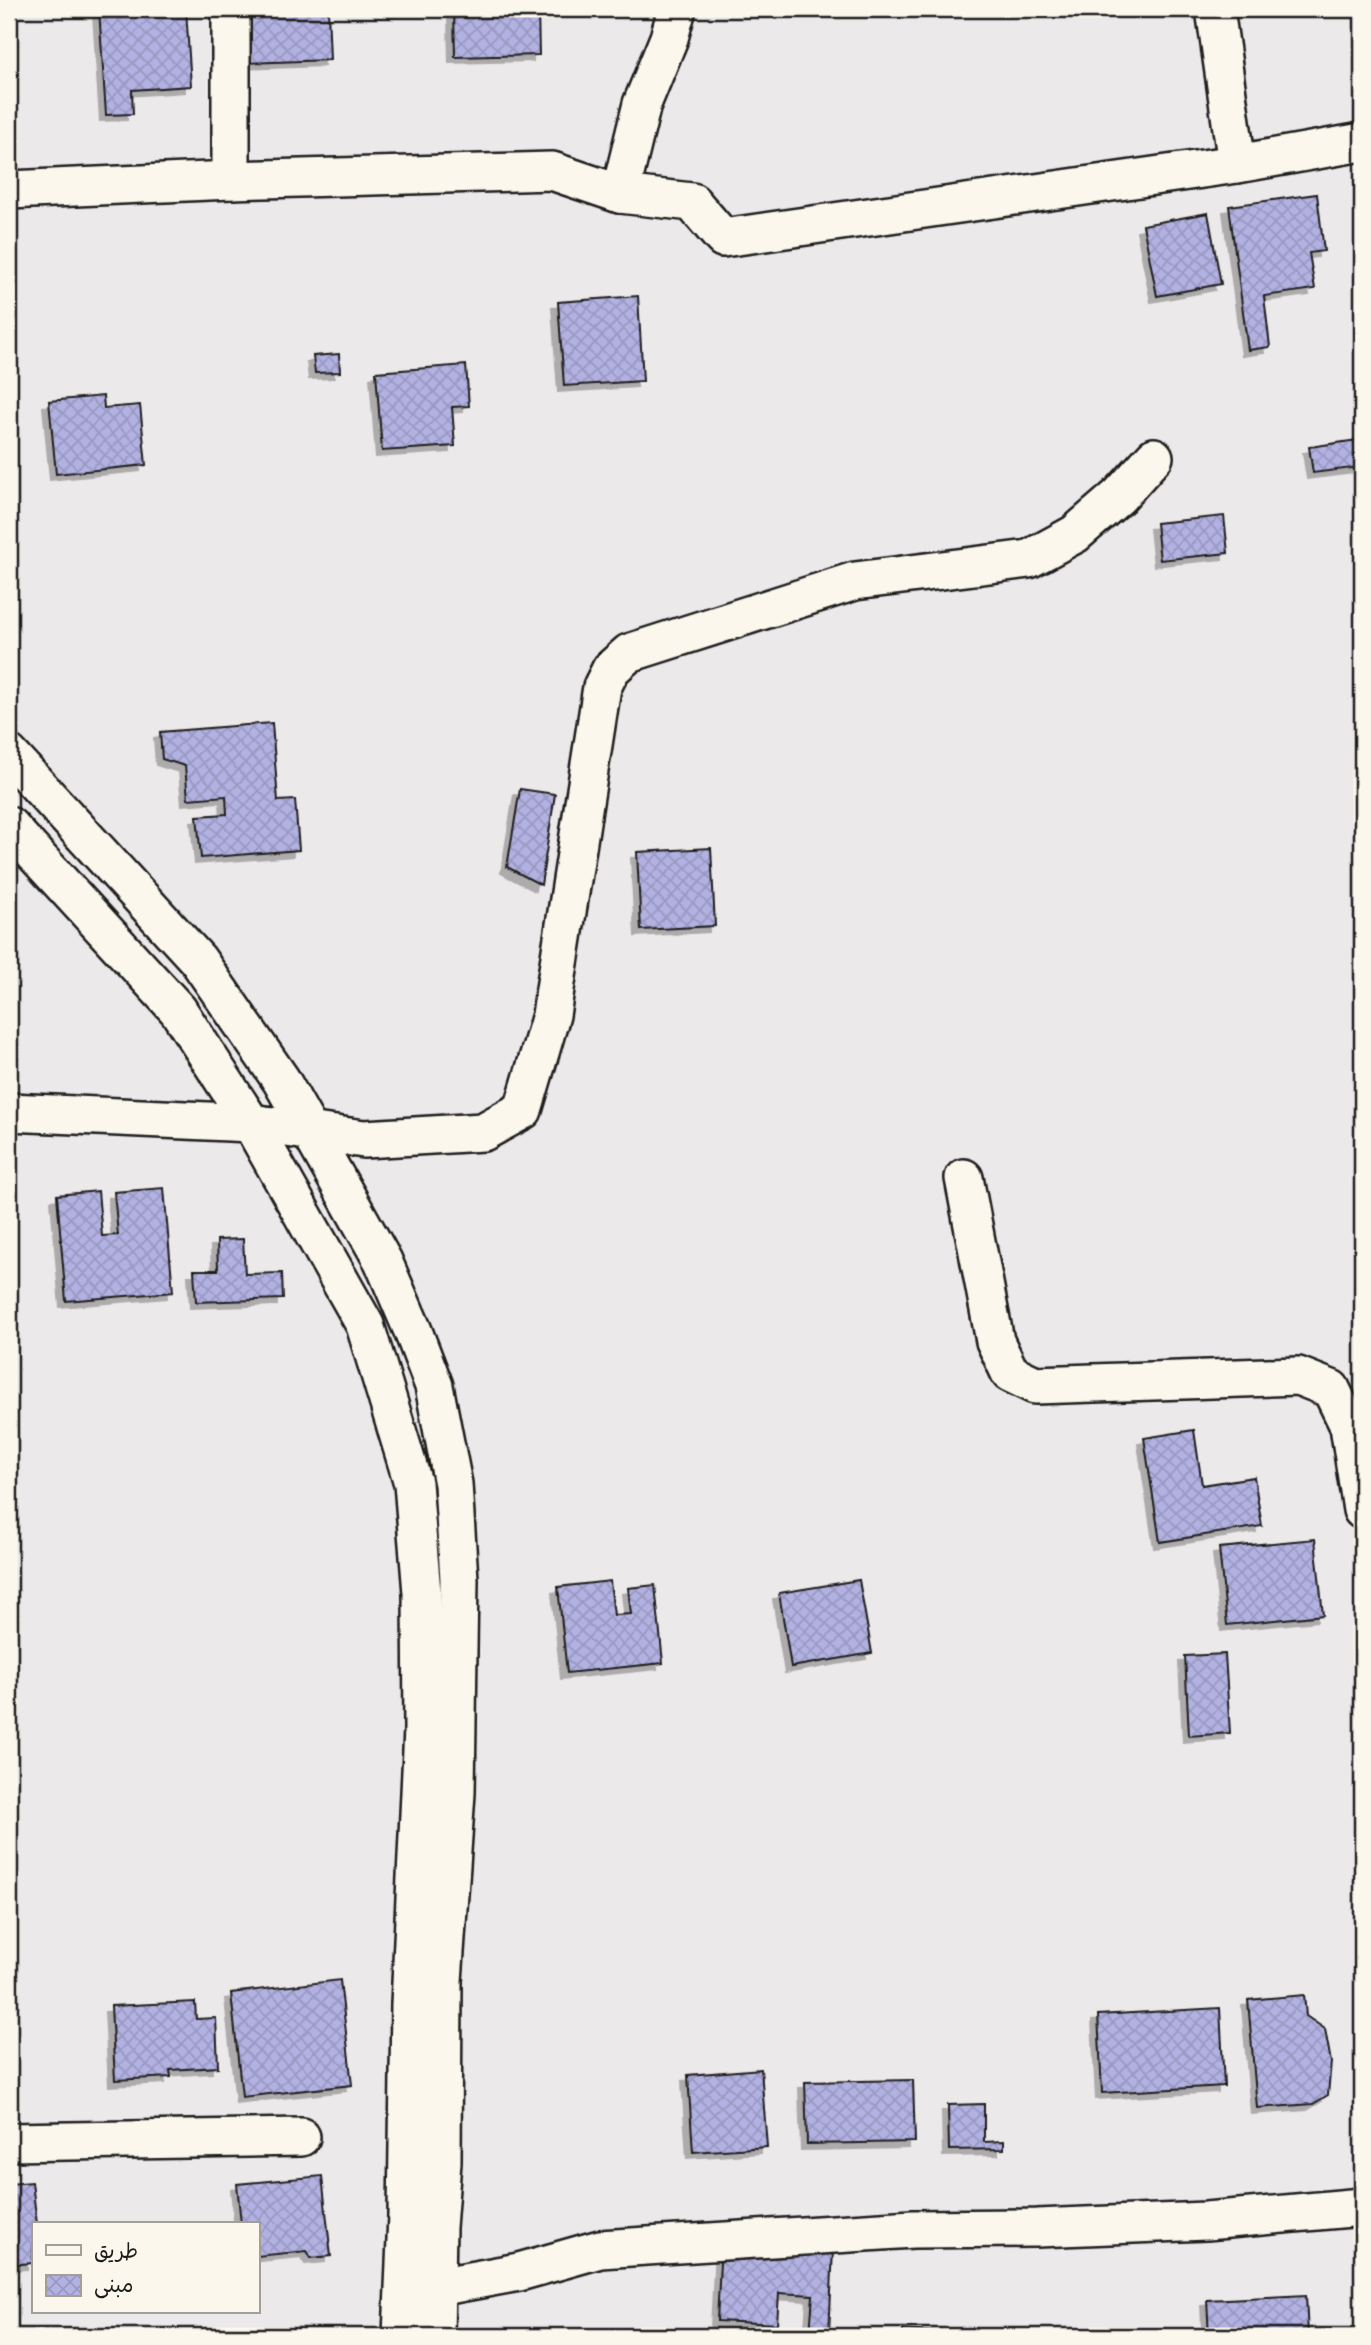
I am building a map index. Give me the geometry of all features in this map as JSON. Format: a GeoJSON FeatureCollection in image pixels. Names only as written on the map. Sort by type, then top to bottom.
{"type":"FeatureCollection","features":[{"type":"Feature","properties":{"kind":"street"},"geometry":{"type":"LineString","coordinates":[[231,9],[231,180]]}},
{"type":"Feature","properties":{"kind":"street"},"geometry":{"type":"LineString","coordinates":[[620,194],[642,103],[669,38],[677,9]]}},
{"type":"Feature","properties":{"kind":"street"},"geometry":{"type":"LineString","coordinates":[[1215,9],[1237,164]]}},
{"type":"Feature","properties":{"kind":"street"},"geometry":{"type":"LineString","coordinates":[[9,190],[231,180],[552,171],[620,194],[692,202],[723,238],[1237,164],[1362,142]]}},
{"type":"Feature","properties":{"kind":"street"},"geometry":{"type":"LineString","coordinates":[[9,1112],[251,1123],[364,1139],[483,1132],[523,1110],[551,1015],[602,687],[611,669],[629,653],[855,581],[1029,559],[1075,534],[1119,496],[1154,457]]}},
{"type":"Feature","properties":{"kind":"street"},"geometry":{"type":"LineString","coordinates":[[9,754],[198,960],[281,1080],[383,1261],[434,1386],[453,1484],[459,1579],[456,1793],[443,1981],[442,2162],[437,2227],[420,2286],[401,2336]]}},
{"type":"Feature","properties":{"kind":"street"},"geometry":{"type":"LineString","coordinates":[[9,826],[177,1010],[251,1123],[365,1325],[413,1483],[422,1592],[424,1729],[410,2004],[420,2286],[435,2336]]}},
{"type":"Feature","properties":{"kind":"street"},"geometry":{"type":"LineString","coordinates":[[964,1178],[995,1341],[1010,1373],[1035,1385],[1298,1376],[1331,1389],[1349,1426],[1362,1510]]}},
{"type":"Feature","properties":{"kind":"street"},"geometry":{"type":"LineString","coordinates":[[9,2142],[301,2137]]}},
{"type":"Feature","properties":{"kind":"street"},"geometry":{"type":"LineString","coordinates":[[420,2286],[519,2272],[600,2249],[913,2229],[1037,2228],[1206,2221],[1362,2207]]}},
{"type":"Feature","properties":{"kind":"building"},"geometry":{"type":"Polygon","coordinates":[[[99,9],[186,9],[191,86],[132,90],[133,114],[106,115],[99,9]]]}},
{"type":"Feature","properties":{"kind":"building"},"geometry":{"type":"Polygon","coordinates":[[[242,9],[328,9],[330,60],[244,63],[242,9]]]}},
{"type":"Feature","properties":{"kind":"building"},"geometry":{"type":"Polygon","coordinates":[[[454,9],[538,9],[539,55],[455,57],[454,9]]]}},
{"type":"Feature","properties":{"kind":"building"},"geometry":{"type":"Polygon","coordinates":[[[1317,194],[1324,251],[1309,253],[1315,289],[1264,296],[1270,347],[1248,350],[1229,206],[1317,194]]]}},
{"type":"Feature","properties":{"kind":"building"},"geometry":{"type":"Polygon","coordinates":[[[1208,213],[1221,284],[1157,296],[1143,225],[1208,213]]]}},
{"type":"Feature","properties":{"kind":"building"},"geometry":{"type":"Polygon","coordinates":[[[638,296],[643,381],[564,386],[558,302],[638,296]]]}},
{"type":"Feature","properties":{"kind":"building"},"geometry":{"type":"Polygon","coordinates":[[[339,354],[340,372],[315,373],[313,356],[339,354]]]}},
{"type":"Feature","properties":{"kind":"building"},"geometry":{"type":"Polygon","coordinates":[[[466,365],[469,406],[452,407],[455,446],[382,451],[376,372],[466,365]]]}},
{"type":"Feature","properties":{"kind":"building"},"geometry":{"type":"Polygon","coordinates":[[[103,396],[104,408],[140,405],[146,465],[56,474],[49,401],[103,396]]]}},
{"type":"Feature","properties":{"kind":"building"},"geometry":{"type":"Polygon","coordinates":[[[1358,440],[1361,467],[1313,473],[1309,447],[1358,440]]]}},
{"type":"Feature","properties":{"kind":"building"},"geometry":{"type":"Polygon","coordinates":[[[1224,516],[1228,553],[1160,560],[1156,523],[1224,516]]]}},
{"type":"Feature","properties":{"kind":"building"},"geometry":{"type":"Polygon","coordinates":[[[272,723],[278,801],[295,800],[299,850],[201,858],[197,816],[227,814],[226,796],[188,799],[185,766],[162,759],[160,732],[272,723]]]}},
{"type":"Feature","properties":{"kind":"building"},"geometry":{"type":"Polygon","coordinates":[[[520,789],[555,794],[541,885],[507,867],[520,789]]]}},
{"type":"Feature","properties":{"kind":"building"},"geometry":{"type":"Polygon","coordinates":[[[711,848],[715,926],[641,930],[637,852],[711,848]]]}},
{"type":"Feature","properties":{"kind":"building"},"geometry":{"type":"Polygon","coordinates":[[[164,1188],[173,1292],[66,1301],[57,1195],[98,1191],[102,1236],[118,1235],[114,1192],[164,1188]]]}},
{"type":"Feature","properties":{"kind":"building"},"geometry":{"type":"Polygon","coordinates":[[[243,1239],[245,1274],[282,1273],[283,1299],[196,1302],[194,1270],[218,1270],[217,1240],[243,1239]]]}},
{"type":"Feature","properties":{"kind":"building"},"geometry":{"type":"Polygon","coordinates":[[[1194,1430],[1202,1485],[1254,1477],[1262,1526],[1160,1542],[1144,1438],[1194,1430]]]}},
{"type":"Feature","properties":{"kind":"building"},"geometry":{"type":"Polygon","coordinates":[[[1315,1539],[1323,1615],[1227,1625],[1219,1548],[1315,1539]]]}},
{"type":"Feature","properties":{"kind":"building"},"geometry":{"type":"Polygon","coordinates":[[[859,1580],[872,1653],[791,1667],[779,1593],[859,1580]]]}},
{"type":"Feature","properties":{"kind":"building"},"geometry":{"type":"Polygon","coordinates":[[[610,1581],[614,1615],[631,1614],[628,1588],[655,1585],[663,1663],[567,1673],[558,1587],[610,1581]]]}},
{"type":"Feature","properties":{"kind":"building"},"geometry":{"type":"Polygon","coordinates":[[[1225,1654],[1230,1733],[1189,1736],[1185,1656],[1225,1654]]]}},
{"type":"Feature","properties":{"kind":"building"},"geometry":{"type":"Polygon","coordinates":[[[9,1767],[12,1832],[9,1832],[9,1767]]]}},
{"type":"Feature","properties":{"kind":"building"},"geometry":{"type":"Polygon","coordinates":[[[340,1980],[352,2085],[242,2097],[231,1993],[340,1980]]]}},
{"type":"Feature","properties":{"kind":"building"},"geometry":{"type":"Polygon","coordinates":[[[1304,1995],[1306,2016],[1325,2029],[1331,2062],[1328,2095],[1313,2104],[1257,2108],[1248,2000],[1304,1995]]]}},
{"type":"Feature","properties":{"kind":"building"},"geometry":{"type":"Polygon","coordinates":[[[195,2002],[196,2019],[216,2018],[218,2067],[170,2070],[171,2077],[115,2080],[111,2006],[195,2002]]]}},
{"type":"Feature","properties":{"kind":"building"},"geometry":{"type":"Polygon","coordinates":[[[1220,2008],[1224,2086],[1102,2093],[1098,2015],[1220,2008]]]}},
{"type":"Feature","properties":{"kind":"building"},"geometry":{"type":"Polygon","coordinates":[[[761,2069],[767,2147],[693,2152],[688,2075],[761,2069]]]}},
{"type":"Feature","properties":{"kind":"building"},"geometry":{"type":"Polygon","coordinates":[[[913,2080],[915,2142],[807,2144],[805,2082],[913,2080]]]}},
{"type":"Feature","properties":{"kind":"building"},"geometry":{"type":"Polygon","coordinates":[[[984,2104],[984,2142],[1004,2141],[1004,2149],[949,2150],[948,2105],[984,2104]]]}},
{"type":"Feature","properties":{"kind":"building"},"geometry":{"type":"Polygon","coordinates":[[[322,2176],[331,2256],[311,2258],[307,2251],[259,2256],[259,2222],[241,2222],[237,2184],[322,2176]]]}},
{"type":"Feature","properties":{"kind":"building"},"geometry":{"type":"Polygon","coordinates":[[[32,2182],[37,2222],[32,2222],[32,2263],[9,2265],[9,2184],[32,2182]]]}},
{"type":"Feature","properties":{"kind":"building"},"geometry":{"type":"Polygon","coordinates":[[[721,2243],[833,2249],[829,2335],[810,2334],[813,2295],[779,2293],[777,2324],[717,2321],[721,2243]]]}},
{"type":"Feature","properties":{"kind":"building"},"geometry":{"type":"Polygon","coordinates":[[[1306,2295],[1308,2336],[1209,2336],[1207,2300],[1306,2295]]]}},
{"type":"Feature","properties":{"kind":"building"},"geometry":{"type":"Polygon","coordinates":[[[903,2330],[995,2335],[995,2336],[902,2336],[903,2330]]]}}]}
